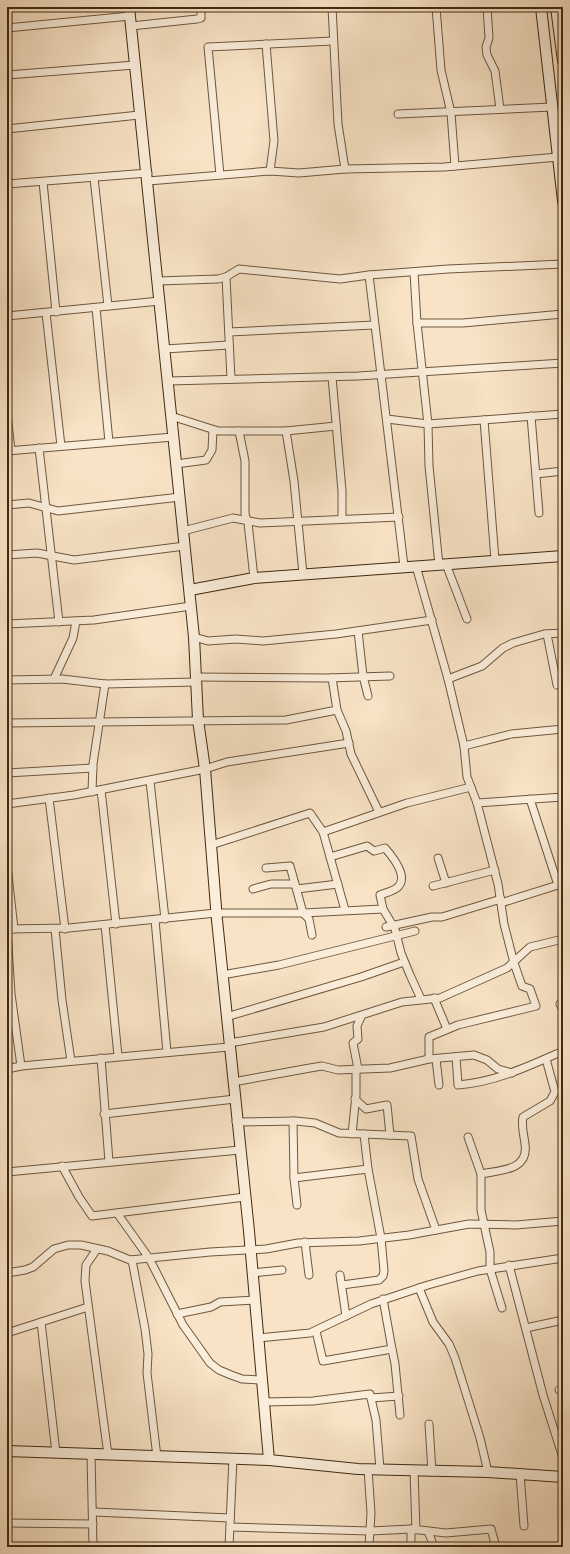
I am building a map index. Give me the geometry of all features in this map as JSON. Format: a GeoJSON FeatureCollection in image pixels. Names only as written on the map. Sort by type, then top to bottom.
{"type":"FeatureCollection","features":[{"type":"Feature","properties":{"kind":"street"},"geometry":{"type":"LineString","coordinates":[[131,26],[201,18],[201,7]]}},
{"type":"Feature","properties":{"kind":"street"},"geometry":{"type":"LineString","coordinates":[[332,7],[332,41],[338,124],[345,169]]}},
{"type":"Feature","properties":{"kind":"street"},"geometry":{"type":"LineString","coordinates":[[436,7],[441,70],[451,113],[455,166]]}},
{"type":"Feature","properties":{"kind":"street"},"geometry":{"type":"LineString","coordinates":[[487,7],[489,38],[486,47],[487,56],[494,71],[500,109]]}},
{"type":"Feature","properties":{"kind":"street"},"geometry":{"type":"LineString","coordinates":[[541,7],[563,201]]}},
{"type":"Feature","properties":{"kind":"street"},"geometry":{"type":"LineString","coordinates":[[7,28],[130,11],[139,115],[148,177],[184,546],[190,590],[197,680],[198,720],[205,770],[216,913],[255,1300],[269,1460]]}},
{"type":"Feature","properties":{"kind":"street"},"geometry":{"type":"LineString","coordinates":[[559,12],[563,61]]}},
{"type":"Feature","properties":{"kind":"street"},"geometry":{"type":"LineString","coordinates":[[220,174],[208,47],[332,41]]}},
{"type":"Feature","properties":{"kind":"street"},"geometry":{"type":"LineString","coordinates":[[266,44],[274,141],[270,171]]}},
{"type":"Feature","properties":{"kind":"street"},"geometry":{"type":"LineString","coordinates":[[7,75],[135,66]]}},
{"type":"Feature","properties":{"kind":"street"},"geometry":{"type":"LineString","coordinates":[[398,114],[451,113],[552,107]]}},
{"type":"Feature","properties":{"kind":"street"},"geometry":{"type":"LineString","coordinates":[[7,129],[139,115]]}},
{"type":"Feature","properties":{"kind":"street"},"geometry":{"type":"LineString","coordinates":[[7,184],[94,178],[270,171],[299,173],[345,169],[455,166],[558,157]]}},
{"type":"Feature","properties":{"kind":"street"},"geometry":{"type":"LineString","coordinates":[[94,178],[108,306]]}},
{"type":"Feature","properties":{"kind":"street"},"geometry":{"type":"LineString","coordinates":[[43,182],[56,312]]}},
{"type":"Feature","properties":{"kind":"street"},"geometry":{"type":"LineString","coordinates":[[158,281],[218,279],[226,277],[239,269],[264,270],[321,278],[340,279],[369,274],[563,264]]}},
{"type":"Feature","properties":{"kind":"street"},"geometry":{"type":"LineString","coordinates":[[414,272],[417,323],[428,424],[429,466],[443,564],[468,619]]}},
{"type":"Feature","properties":{"kind":"street"},"geometry":{"type":"LineString","coordinates":[[369,274],[404,566]]}},
{"type":"Feature","properties":{"kind":"street"},"geometry":{"type":"LineString","coordinates":[[226,277],[231,379]]}},
{"type":"Feature","properties":{"kind":"street"},"geometry":{"type":"LineString","coordinates":[[7,308],[7,316],[160,301]]}},
{"type":"Feature","properties":{"kind":"street"},"geometry":{"type":"LineString","coordinates":[[96,308],[109,442]]}},
{"type":"Feature","properties":{"kind":"street"},"geometry":{"type":"LineString","coordinates":[[46,312],[60,446]]}},
{"type":"Feature","properties":{"kind":"street"},"geometry":{"type":"LineString","coordinates":[[417,323],[463,323],[563,314]]}},
{"type":"Feature","properties":{"kind":"street"},"geometry":{"type":"LineString","coordinates":[[229,332],[374,325]]}},
{"type":"Feature","properties":{"kind":"street"},"geometry":{"type":"LineString","coordinates":[[165,349],[229,345]]}},
{"type":"Feature","properties":{"kind":"street"},"geometry":{"type":"LineString","coordinates":[[168,381],[380,375],[563,363]]}},
{"type":"Feature","properties":{"kind":"street"},"geometry":{"type":"LineString","coordinates":[[332,377],[342,519]]}},
{"type":"Feature","properties":{"kind":"street"},"geometry":{"type":"LineString","coordinates":[[7,414],[9,451],[173,436]]}},
{"type":"Feature","properties":{"kind":"street"},"geometry":{"type":"LineString","coordinates":[[387,419],[428,424],[563,414]]}},
{"type":"Feature","properties":{"kind":"street"},"geometry":{"type":"LineString","coordinates":[[171,416],[213,430],[286,431],[336,426]]}},
{"type":"Feature","properties":{"kind":"street"},"geometry":{"type":"LineString","coordinates":[[530,416],[539,513]]}},
{"type":"Feature","properties":{"kind":"street"},"geometry":{"type":"LineString","coordinates":[[484,420],[495,560]]}},
{"type":"Feature","properties":{"kind":"street"},"geometry":{"type":"LineString","coordinates":[[176,464],[206,460],[212,450],[213,430]]}},
{"type":"Feature","properties":{"kind":"street"},"geometry":{"type":"LineString","coordinates":[[239,431],[245,462],[245,514],[248,523],[254,578]]}},
{"type":"Feature","properties":{"kind":"street"},"geometry":{"type":"LineString","coordinates":[[286,431],[294,481],[303,574]]}},
{"type":"Feature","properties":{"kind":"street"},"geometry":{"type":"LineString","coordinates":[[39,448],[59,622]]}},
{"type":"Feature","properties":{"kind":"street"},"geometry":{"type":"LineString","coordinates":[[536,474],[563,471]]}},
{"type":"Feature","properties":{"kind":"street"},"geometry":{"type":"LineString","coordinates":[[7,505],[29,503],[58,511],[180,497]]}},
{"type":"Feature","properties":{"kind":"street"},"geometry":{"type":"LineString","coordinates":[[183,531],[233,518],[248,523],[398,517]]}},
{"type":"Feature","properties":{"kind":"street"},"geometry":{"type":"LineString","coordinates":[[7,556],[37,552],[74,560],[184,546]]}},
{"type":"Feature","properties":{"kind":"street"},"geometry":{"type":"LineString","coordinates":[[190,590],[254,578],[404,566],[563,556]]}},
{"type":"Feature","properties":{"kind":"street"},"geometry":{"type":"LineString","coordinates":[[416,566],[448,679],[464,746],[464,760],[495,870],[514,964],[522,986],[530,989],[536,1006],[500,1013],[448,1029],[429,1037],[439,1086]]}},
{"type":"Feature","properties":{"kind":"street"},"geometry":{"type":"LineString","coordinates":[[7,624],[76,621],[191,606]]}},
{"type":"Feature","properties":{"kind":"street"},"geometry":{"type":"LineString","coordinates":[[194,637],[208,641],[236,639],[263,640],[358,631],[432,620]]}},
{"type":"Feature","properties":{"kind":"street"},"geometry":{"type":"LineString","coordinates":[[54,679],[73,638],[76,621]]}},
{"type":"Feature","properties":{"kind":"street"},"geometry":{"type":"LineString","coordinates":[[358,631],[363,676],[368,696]]}},
{"type":"Feature","properties":{"kind":"street"},"geometry":{"type":"LineString","coordinates":[[448,679],[482,666],[503,648],[513,643],[548,634],[563,633]]}},
{"type":"Feature","properties":{"kind":"street"},"geometry":{"type":"LineString","coordinates":[[548,634],[557,685]]}},
{"type":"Feature","properties":{"kind":"street"},"geometry":{"type":"LineString","coordinates":[[7,680],[54,679],[105,684],[197,680],[390,676]]}},
{"type":"Feature","properties":{"kind":"street"},"geometry":{"type":"LineString","coordinates":[[332,678],[337,710],[346,731],[351,754],[379,812]]}},
{"type":"Feature","properties":{"kind":"street"},"geometry":{"type":"LineString","coordinates":[[92,792],[93,768],[105,684]]}},
{"type":"Feature","properties":{"kind":"street"},"geometry":{"type":"LineString","coordinates":[[7,724],[198,720],[286,720],[337,710]]}},
{"type":"Feature","properties":{"kind":"street"},"geometry":{"type":"LineString","coordinates":[[464,746],[511,734],[563,729]]}},
{"type":"Feature","properties":{"kind":"street"},"geometry":{"type":"LineString","coordinates":[[7,804],[92,792],[205,770],[227,762],[349,743]]}},
{"type":"Feature","properties":{"kind":"street"},"geometry":{"type":"LineString","coordinates":[[7,773],[93,768]]}},
{"type":"Feature","properties":{"kind":"street"},"geometry":{"type":"LineString","coordinates":[[150,781],[165,919]]}},
{"type":"Feature","properties":{"kind":"street"},"geometry":{"type":"LineString","coordinates":[[323,832],[407,802],[471,787]]}},
{"type":"Feature","properties":{"kind":"street"},"geometry":{"type":"LineString","coordinates":[[101,790],[116,924]]}},
{"type":"Feature","properties":{"kind":"street"},"geometry":{"type":"LineString","coordinates":[[477,803],[563,797]]}},
{"type":"Feature","properties":{"kind":"street"},"geometry":{"type":"LineString","coordinates":[[49,798],[65,929]]}},
{"type":"Feature","properties":{"kind":"street"},"geometry":{"type":"LineString","coordinates":[[390,926],[432,917],[442,917],[558,885],[530,799]]}},
{"type":"Feature","properties":{"kind":"street"},"geometry":{"type":"LineString","coordinates":[[211,845],[310,812],[323,832],[345,910]]}},
{"type":"Feature","properties":{"kind":"street"},"geometry":{"type":"LineString","coordinates":[[330,858],[367,846],[374,851],[385,848],[398,863],[401,880],[397,888],[380,895],[390,926],[397,936],[404,962],[421,999]]}},
{"type":"Feature","properties":{"kind":"street"},"geometry":{"type":"LineString","coordinates":[[438,858],[446,883]]}},
{"type":"Feature","properties":{"kind":"street"},"geometry":{"type":"LineString","coordinates":[[7,866],[11,994],[21,1066]]}},
{"type":"Feature","properties":{"kind":"street"},"geometry":{"type":"LineString","coordinates":[[266,868],[290,866],[303,914],[309,919],[312,935]]}},
{"type":"Feature","properties":{"kind":"street"},"geometry":{"type":"LineString","coordinates":[[433,886],[495,870]]}},
{"type":"Feature","properties":{"kind":"street"},"geometry":{"type":"LineString","coordinates":[[253,889],[271,884],[296,887],[338,884]]}},
{"type":"Feature","properties":{"kind":"street"},"geometry":{"type":"LineString","coordinates":[[9,929],[65,929],[216,913],[303,914],[345,910],[384,909]]}},
{"type":"Feature","properties":{"kind":"street"},"geometry":{"type":"LineString","coordinates":[[155,920],[167,1052]]}},
{"type":"Feature","properties":{"kind":"street"},"geometry":{"type":"LineString","coordinates":[[105,925],[118,1056]]}},
{"type":"Feature","properties":{"kind":"street"},"geometry":{"type":"LineString","coordinates":[[55,929],[62,1000],[71,1061]]}},
{"type":"Feature","properties":{"kind":"street"},"geometry":{"type":"LineString","coordinates":[[222,975],[279,965],[415,931]]}},
{"type":"Feature","properties":{"kind":"street"},"geometry":{"type":"LineString","coordinates":[[7,1069],[21,1066],[229,1045],[324,1027],[402,1002],[440,998],[507,968],[514,964],[530,947],[563,939]]}},
{"type":"Feature","properties":{"kind":"street"},"geometry":{"type":"LineString","coordinates":[[226,1017],[361,977],[404,962]]}},
{"type":"Feature","properties":{"kind":"street"},"geometry":{"type":"LineString","coordinates":[[434,998],[448,1029]]}},
{"type":"Feature","properties":{"kind":"street"},"geometry":{"type":"LineString","coordinates":[[352,1134],[357,1069],[353,1043],[358,1039],[357,1026],[361,1016]]}},
{"type":"Feature","properties":{"kind":"street"},"geometry":{"type":"LineString","coordinates":[[456,1057],[458,1086],[476,1084],[512,1073],[563,1051]]}},
{"type":"Feature","properties":{"kind":"street"},"geometry":{"type":"LineString","coordinates":[[233,1082],[322,1066],[338,1070],[390,1068],[433,1059],[474,1055],[487,1060],[498,1069],[512,1073]]}},
{"type":"Feature","properties":{"kind":"street"},"geometry":{"type":"LineString","coordinates":[[101,1058],[104,1114],[109,1162]]}},
{"type":"Feature","properties":{"kind":"street"},"geometry":{"type":"LineString","coordinates":[[481,1174],[518,1165],[524,1160],[526,1151],[522,1123],[523,1117],[550,1101],[555,1092],[546,1059]]}},
{"type":"Feature","properties":{"kind":"street"},"geometry":{"type":"LineString","coordinates":[[104,1114],[234,1099]]}},
{"type":"Feature","properties":{"kind":"street"},"geometry":{"type":"LineString","coordinates":[[355,1099],[366,1109],[386,1105],[390,1135]]}},
{"type":"Feature","properties":{"kind":"street"},"geometry":{"type":"LineString","coordinates":[[236,1122],[293,1121],[315,1123],[339,1133],[411,1136],[418,1179],[436,1230]]}},
{"type":"Feature","properties":{"kind":"street"},"geometry":{"type":"LineString","coordinates":[[293,1121],[294,1178],[297,1205]]}},
{"type":"Feature","properties":{"kind":"street"},"geometry":{"type":"LineString","coordinates":[[342,1284],[379,1280],[383,1276],[384,1271],[381,1238],[368,1169],[364,1134]]}},
{"type":"Feature","properties":{"kind":"street"},"geometry":{"type":"LineString","coordinates":[[468,1137],[481,1174],[480,1198],[490,1252],[490,1269],[502,1308]]}},
{"type":"Feature","properties":{"kind":"street"},"geometry":{"type":"LineString","coordinates":[[7,1172],[240,1150]]}},
{"type":"Feature","properties":{"kind":"street"},"geometry":{"type":"LineString","coordinates":[[62,1166],[78,1197],[92,1216],[245,1197]]}},
{"type":"Feature","properties":{"kind":"street"},"geometry":{"type":"LineString","coordinates":[[294,1178],[368,1169]]}},
{"type":"Feature","properties":{"kind":"street"},"geometry":{"type":"LineString","coordinates":[[117,1213],[148,1258],[177,1314],[210,1363],[219,1370],[242,1379],[261,1380]]}},
{"type":"Feature","properties":{"kind":"street"},"geometry":{"type":"LineString","coordinates":[[7,1273],[33,1267],[54,1248],[68,1245],[80,1245],[132,1260],[266,1248],[305,1242],[359,1241],[485,1223],[516,1225],[563,1221]]}},
{"type":"Feature","properties":{"kind":"street"},"geometry":{"type":"LineString","coordinates":[[305,1242],[309,1275]]}},
{"type":"Feature","properties":{"kind":"street"},"geometry":{"type":"LineString","coordinates":[[97,1249],[86,1265],[88,1307],[108,1456]]}},
{"type":"Feature","properties":{"kind":"street"},"geometry":{"type":"LineString","coordinates":[[258,1338],[295,1336],[316,1331],[383,1300],[419,1288],[509,1265],[563,1258]]}},
{"type":"Feature","properties":{"kind":"street"},"geometry":{"type":"LineString","coordinates":[[132,1260],[145,1329],[148,1354],[147,1373],[157,1457]]}},
{"type":"Feature","properties":{"kind":"street"},"geometry":{"type":"LineString","coordinates":[[509,1265],[543,1395],[563,1458]]}},
{"type":"Feature","properties":{"kind":"street"},"geometry":{"type":"LineString","coordinates":[[252,1273],[282,1270]]}},
{"type":"Feature","properties":{"kind":"street"},"geometry":{"type":"LineString","coordinates":[[340,1275],[346,1316]]}},
{"type":"Feature","properties":{"kind":"street"},"geometry":{"type":"LineString","coordinates":[[419,1288],[433,1322],[449,1344],[480,1438],[488,1472]]}},
{"type":"Feature","properties":{"kind":"street"},"geometry":{"type":"LineString","coordinates":[[177,1314],[211,1307],[220,1302],[255,1300]]}},
{"type":"Feature","properties":{"kind":"street"},"geometry":{"type":"LineString","coordinates":[[383,1300],[399,1396],[400,1415]]}},
{"type":"Feature","properties":{"kind":"street"},"geometry":{"type":"LineString","coordinates":[[7,1333],[88,1307]]}},
{"type":"Feature","properties":{"kind":"street"},"geometry":{"type":"LineString","coordinates":[[526,1328],[563,1320]]}},
{"type":"Feature","properties":{"kind":"street"},"geometry":{"type":"LineString","coordinates":[[40,1322],[56,1453]]}},
{"type":"Feature","properties":{"kind":"street"},"geometry":{"type":"LineString","coordinates":[[316,1331],[323,1361],[392,1349]]}},
{"type":"Feature","properties":{"kind":"street"},"geometry":{"type":"LineString","coordinates":[[263,1402],[313,1401],[370,1394],[376,1420],[380,1469]]}},
{"type":"Feature","properties":{"kind":"street"},"geometry":{"type":"LineString","coordinates":[[371,1398],[399,1396]]}},
{"type":"Feature","properties":{"kind":"street"},"geometry":{"type":"LineString","coordinates":[[428,1424],[432,1472]]}},
{"type":"Feature","properties":{"kind":"street"},"geometry":{"type":"LineString","coordinates":[[7,1451],[108,1456],[233,1458],[368,1469],[432,1472],[488,1472],[563,1477]]}},
{"type":"Feature","properties":{"kind":"street"},"geometry":{"type":"LineString","coordinates":[[91,1455],[94,1512],[93,1547]]}},
{"type":"Feature","properties":{"kind":"street"},"geometry":{"type":"LineString","coordinates":[[229,1547],[233,1458]]}},
{"type":"Feature","properties":{"kind":"street"},"geometry":{"type":"LineString","coordinates":[[368,1469],[371,1513],[369,1547]]}},
{"type":"Feature","properties":{"kind":"street"},"geometry":{"type":"LineString","coordinates":[[411,1547],[414,1530],[414,1470]]}},
{"type":"Feature","properties":{"kind":"street"},"geometry":{"type":"LineString","coordinates":[[520,1474],[524,1526]]}},
{"type":"Feature","properties":{"kind":"street"},"geometry":{"type":"LineString","coordinates":[[94,1512],[230,1518]]}},
{"type":"Feature","properties":{"kind":"street"},"geometry":{"type":"LineString","coordinates":[[7,1523],[94,1524]]}},
{"type":"Feature","properties":{"kind":"street"},"geometry":{"type":"LineString","coordinates":[[230,1527],[370,1531],[414,1530],[428,1532],[472,1532],[491,1530],[496,1547]]}},
{"type":"Feature","properties":{"kind":"street"},"geometry":{"type":"LineString","coordinates":[[428,1532],[434,1547]]}}]}
